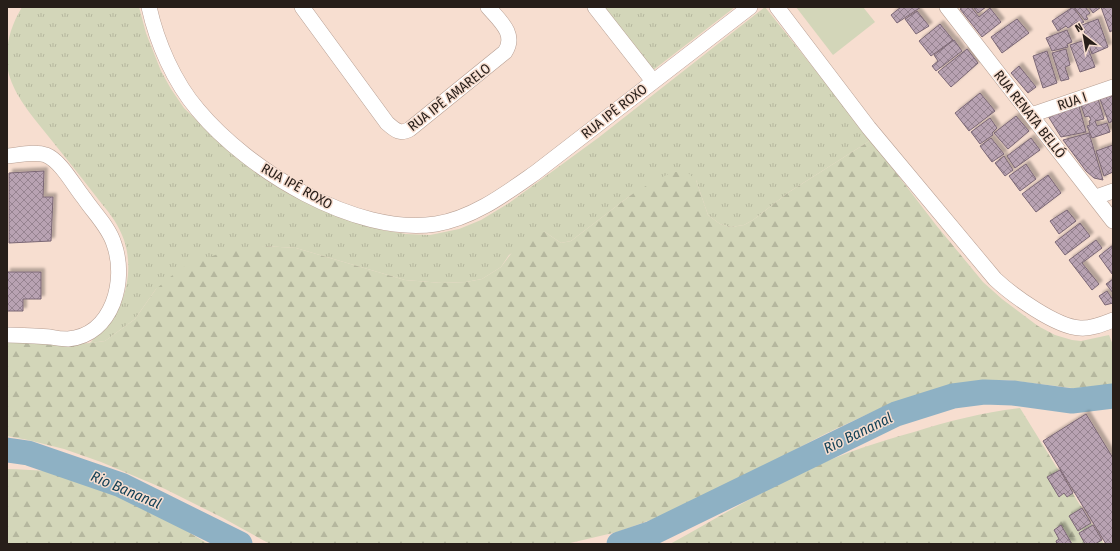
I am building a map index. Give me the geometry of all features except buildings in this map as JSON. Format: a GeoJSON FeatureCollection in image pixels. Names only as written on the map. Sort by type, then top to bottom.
{"type":"FeatureCollection","features":[{"type":"Feature","properties":{"kind":"street","name":"RUA IPÊ ROXO"},"geometry":{"type":"LineString","coordinates":[[149,7],[153,23],[165,55],[179,83],[197,110],[239,151],[272,174],[321,202],[359,216],[384,222],[420,225],[450,221],[480,209],[535,173],[750,7]]}},
{"type":"Feature","properties":{"kind":"street","name":"RUA IPÊ AMARELO"},"geometry":{"type":"LineString","coordinates":[[302,7],[387,123],[397,132],[410,129],[505,52],[510,41],[509,34],[488,7]]}},
{"type":"Feature","properties":{"kind":"street","name":"RUA IPÊ ROXO"},"geometry":{"type":"LineString","coordinates":[[595,7],[653,81]]}},
{"type":"Feature","properties":{"kind":"street"},"geometry":{"type":"LineString","coordinates":[[777,7],[869,128],[991,274],[1003,286],[1048,316],[1063,324],[1080,328],[1094,326],[1113,320]]}},
{"type":"Feature","properties":{"kind":"street","name":"RUA RENATA BELLÓ"},"geometry":{"type":"LineString","coordinates":[[947,7],[1113,220]]}},
{"type":"Feature","properties":{"kind":"street","name":"RUA I"},"geometry":{"type":"LineString","coordinates":[[1031,115],[1113,87]]}},
{"type":"Feature","properties":{"kind":"street"},"geometry":{"type":"LineString","coordinates":[[7,156],[37,154],[46,155],[54,160],[108,231],[118,256],[118,278],[114,301],[108,315],[98,327],[85,334],[68,339],[7,334]]}},
{"type":"Feature","properties":{"kind":"street"},"geometry":{"type":"LineString","coordinates":[[1096,197],[1113,191]]}},
{"type":"Feature","properties":{"kind":"green space"},"geometry":{"type":"Polygon","coordinates":[[[22,7],[139,7],[146,33],[161,71],[171,89],[184,108],[219,142],[352,221],[382,230],[406,234],[430,235],[459,229],[481,220],[509,203],[598,138],[765,7],[871,140],[789,192],[753,220],[744,225],[731,227],[720,224],[708,215],[696,180],[631,195],[571,241],[561,243],[545,232],[509,255],[501,267],[482,279],[466,282],[442,283],[405,280],[296,248],[264,246],[156,289],[135,319],[105,341],[90,343],[111,319],[121,303],[128,277],[127,251],[120,230],[112,216],[21,101],[13,86],[8,70],[7,54],[13,26],[22,7]]]}},
{"type":"Feature","properties":{"kind":"green space"},"geometry":{"type":"Polygon","coordinates":[[[601,7],[735,7],[652,71],[601,7]]]}},
{"type":"Feature","properties":{"kind":"green space"},"geometry":{"type":"Polygon","coordinates":[[[796,7],[863,7],[875,22],[833,55],[796,7]]]}},
{"type":"Feature","properties":{"kind":"green space"},"geometry":{"type":"Polygon","coordinates":[[[871,140],[936,225],[983,282],[1002,299],[1038,326],[1055,335],[1081,341],[1109,335],[1113,345],[1113,388],[1080,389],[1007,380],[990,380],[942,387],[870,413],[827,433],[702,498],[659,517],[617,532],[566,544],[270,544],[223,518],[165,489],[101,462],[64,449],[7,436],[7,339],[74,344],[105,341],[135,319],[156,289],[181,268],[223,252],[264,246],[296,248],[405,280],[442,283],[466,282],[482,279],[501,267],[516,247],[526,238],[537,233],[545,232],[561,243],[571,241],[631,195],[654,181],[673,172],[687,172],[696,180],[708,215],[720,224],[731,227],[744,225],[753,220],[789,192],[871,140]]]}},
{"type":"Feature","properties":{"kind":"green space"},"geometry":{"type":"Polygon","coordinates":[[[1020,408],[1104,544],[670,544],[774,486],[835,458],[874,444],[927,428],[980,414],[1020,408]]]}},
{"type":"Feature","properties":{"kind":"green space"},"geometry":{"type":"Polygon","coordinates":[[[7,469],[62,473],[97,482],[130,497],[208,544],[7,544],[7,469]]]}},
{"type":"Feature","properties":{"kind":"waterway","name":"Rio Bananal"},"geometry":{"type":"LineString","coordinates":[[619,544],[652,533],[896,414],[953,396],[984,392],[1013,393],[1072,401],[1113,396]]}},
{"type":"Feature","properties":{"kind":"waterway","name":"Rio Bananal"},"geometry":{"type":"LineString","coordinates":[[7,450],[28,453],[121,485],[240,544]]}}]}
